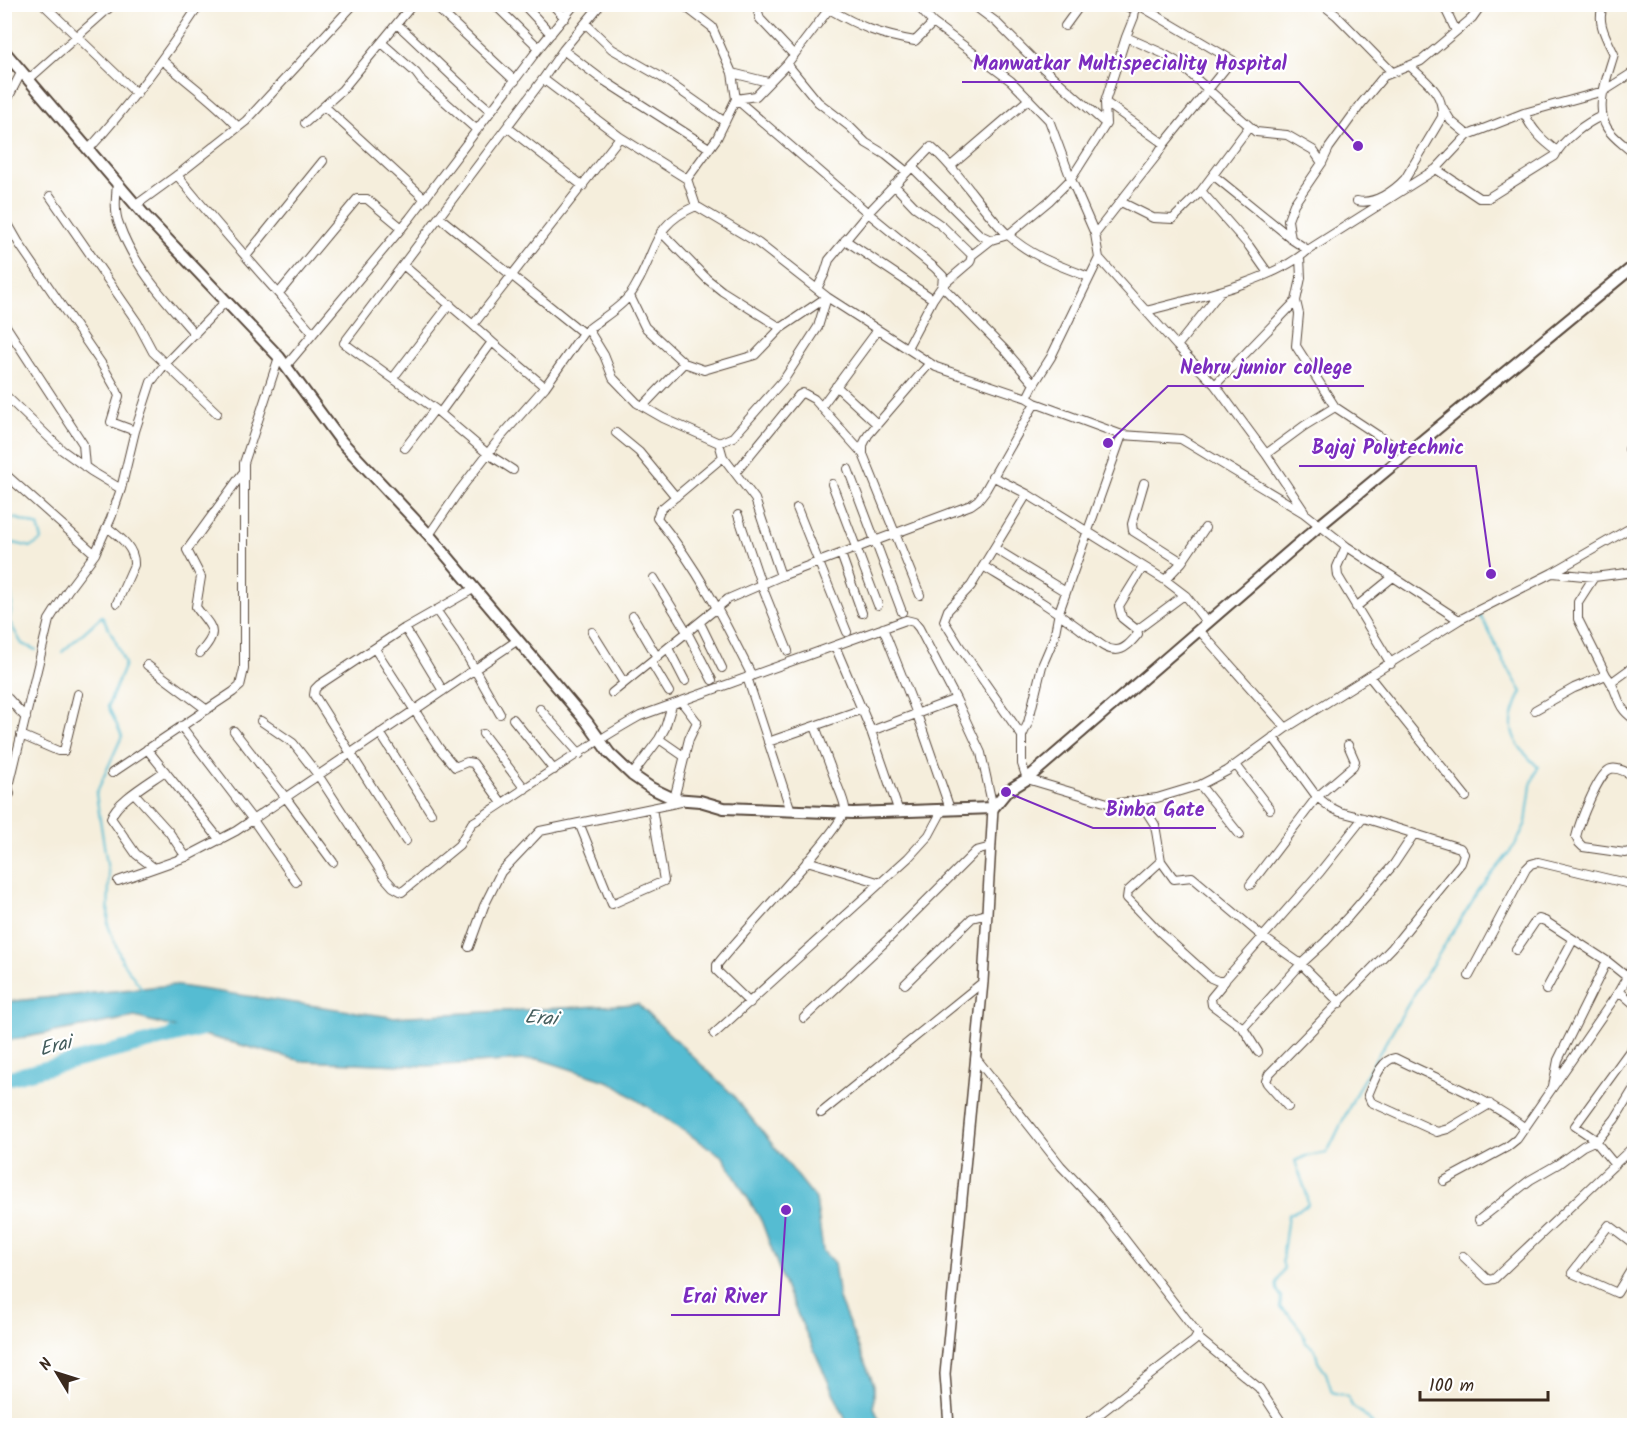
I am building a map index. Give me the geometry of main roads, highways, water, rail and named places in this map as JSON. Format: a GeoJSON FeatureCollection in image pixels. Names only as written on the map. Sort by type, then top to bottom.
{"type":"FeatureCollection","features":[{"type":"Feature","properties":{"kind":"main road"},"geometry":{"type":"LineString","coordinates":[[4,51],[136,205],[282,361],[341,441],[475,588],[609,753],[632,775],[651,788],[680,800],[700,801],[724,808],[844,812],[993,808],[1006,792],[1027,779],[1319,526],[1635,266]]}},
{"type":"Feature","properties":{"kind":"water"},"geometry":{"type":"Polygon","coordinates":[[[172,985],[391,1017],[638,1004],[732,1094],[816,1199],[823,1251],[834,1263],[839,1299],[874,1385],[874,1407],[881,1425],[848,1425],[787,1291],[761,1220],[723,1157],[610,1082],[539,1059],[427,1066],[302,1061],[135,1017],[5,1041],[5,1002],[172,985]]]}},
{"type":"Feature","properties":{"kind":"waterway"},"geometry":{"type":"LineString","coordinates":[[4,519],[15,518],[38,526],[42,540],[31,547],[14,543],[4,545]]}},
{"type":"Feature","properties":{"kind":"waterway"},"geometry":{"type":"LineString","coordinates":[[4,581],[11,595],[9,621],[22,644],[36,650]]}},
{"type":"Feature","properties":{"kind":"waterway"},"geometry":{"type":"LineString","coordinates":[[1374,1426],[1367,1417],[1352,1406],[1348,1397],[1332,1392],[1326,1373],[1318,1362],[1315,1349],[1306,1343],[1303,1333],[1290,1315],[1280,1308],[1282,1297],[1277,1290],[1277,1283],[1284,1268],[1282,1261],[1288,1215],[1308,1205],[1295,1161],[1306,1156],[1327,1153],[1359,1087],[1422,981],[1478,892],[1515,845],[1526,823],[1531,785],[1538,767],[1521,749],[1513,732],[1513,714],[1522,692],[1504,662],[1480,613]]}},
{"type":"Feature","properties":{"kind":"waterway"},"geometry":{"type":"LineString","coordinates":[[62,652],[102,616],[125,664],[108,706],[122,736],[96,794],[109,877],[108,925],[123,963],[143,990]]}},
{"type":"Feature","properties":{"kind":"waterway"},"geometry":{"type":"LineString","coordinates":[[169,1026],[176,1035]]}},
{"type":"Feature","properties":{"kind":"waterway","name":"Erai"},"geometry":{"type":"LineString","coordinates":[[4,1079],[208,1027]]}},
{"type":"Feature","properties":{"kind":"place","name":"Manwatkar Multispeciality Hospital"},"geometry":{"type":"Point","coordinates":[1358,146]}},
{"type":"Feature","properties":{"kind":"place","name":"Nehru junior college"},"geometry":{"type":"Point","coordinates":[1108,443]}},
{"type":"Feature","properties":{"kind":"place","name":"Bajaj Polytechnic"},"geometry":{"type":"Point","coordinates":[1491,574]}},
{"type":"Feature","properties":{"kind":"place","name":"Binba Gate"},"geometry":{"type":"Point","coordinates":[1006,792]}},
{"type":"Feature","properties":{"kind":"place","name":"Erai River"},"geometry":{"type":"Point","coordinates":[786,1210]}}]}
